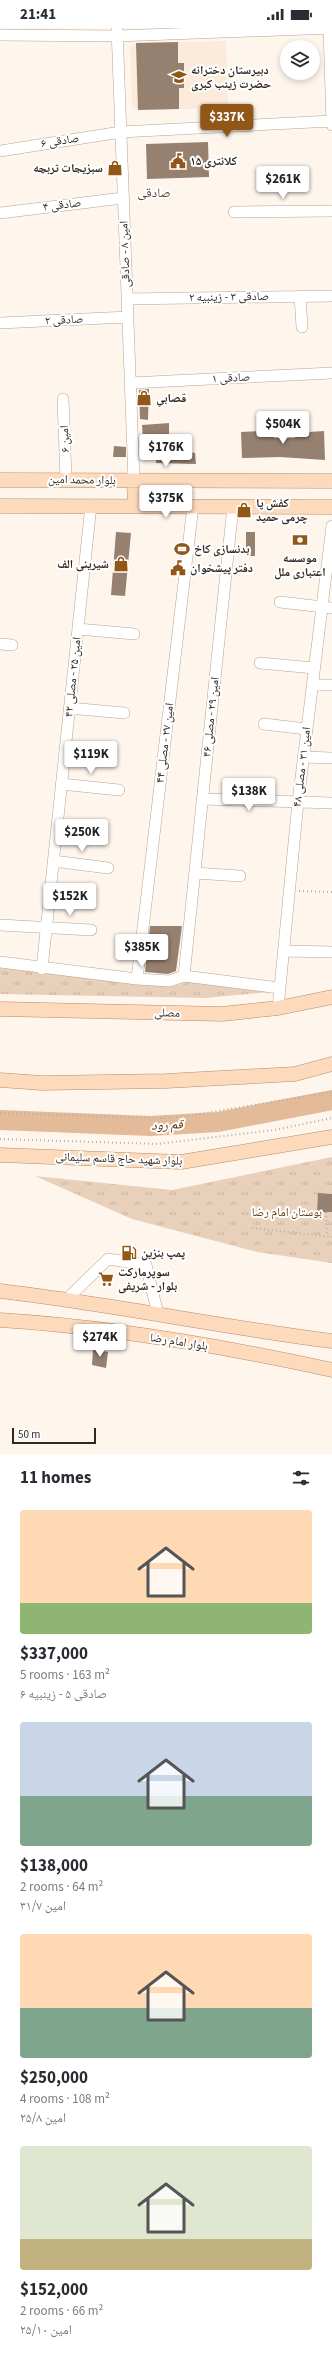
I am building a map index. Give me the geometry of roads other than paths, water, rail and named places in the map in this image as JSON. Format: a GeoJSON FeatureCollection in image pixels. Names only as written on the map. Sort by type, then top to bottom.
{"type":"FeatureCollection","features":[{"type":"Feature","properties":{"kind":"main road","name":"بلوار محمد امین"},"geometry":{"type":"LineString","coordinates":[[0,480],[332,481]]}},
{"type":"Feature","properties":{"kind":"main road"},"geometry":{"type":"LineString","coordinates":[[134,481],[135,506]]}},
{"type":"Feature","properties":{"kind":"main road","name":"بلوار محمد امین"},"geometry":{"type":"LineString","coordinates":[[0,506],[91,505],[332,507]]}},
{"type":"Feature","properties":{"kind":"main road","name":"مصلی"},"geometry":{"type":"LineString","coordinates":[[0,1008],[222,1014],[278,1008],[332,997]]}},
{"type":"Feature","properties":{"kind":"main road"},"geometry":{"type":"LineString","coordinates":[[0,1080],[42,1083],[166,1082],[295,1074],[332,1064]]}},
{"type":"Feature","properties":{"kind":"main road","name":"بلوار شهید حاج قاسم سلیمانی"},"geometry":{"type":"LineString","coordinates":[[0,1155],[181,1162],[332,1137]]}},
{"type":"Feature","properties":{"kind":"main road","name":"بلوار امام رضا"},"geometry":{"type":"LineString","coordinates":[[0,1291],[67,1299],[332,1341]]}},
{"type":"Feature","properties":{"kind":"main road","name":"بلوار امام رضا"},"geometry":{"type":"LineString","coordinates":[[0,1320],[147,1336],[279,1358],[332,1370]]}},
{"type":"Feature","properties":{"kind":"street"},"geometry":{"type":"LineString","coordinates":[[0,35],[330,28],[332,125]]}},
{"type":"Feature","properties":{"kind":"street","name":"امین ۸ - صادقی"},"geometry":{"type":"LineString","coordinates":[[117,32],[134,481]]}},
{"type":"Feature","properties":{"kind":"street","name":"صادقی ۶"},"geometry":{"type":"LineString","coordinates":[[0,151],[121,132],[332,121]]}},
{"type":"Feature","properties":{"kind":"street","name":"صادقی ۴"},"geometry":{"type":"LineString","coordinates":[[0,213],[123,198]]}},
{"type":"Feature","properties":{"kind":"street"},"geometry":{"type":"LineString","coordinates":[[234,212],[332,211]]}},
{"type":"Feature","properties":{"kind":"street"},"geometry":{"type":"LineString","coordinates":[[300,296],[302,327]]}},
{"type":"Feature","properties":{"kind":"street","name":"صادقی ۳ - زینبیه ۲"},"geometry":{"type":"LineString","coordinates":[[127,299],[332,296]]}},
{"type":"Feature","properties":{"kind":"street","name":"صادقی ۲"},"geometry":{"type":"LineString","coordinates":[[0,323],[128,317]]}},
{"type":"Feature","properties":{"kind":"street","name":"صادقی ۱"},"geometry":{"type":"LineString","coordinates":[[130,383],[332,373]]}},
{"type":"Feature","properties":{"kind":"street","name":"امین ۶"},"geometry":{"type":"LineString","coordinates":[[63,399],[66,479]]}},
{"type":"Feature","properties":{"kind":"street","name":"امین ۲۵ - مصلی ۴۲"},"geometry":{"type":"LineString","coordinates":[[42,969],[91,505]]}},
{"type":"Feature","properties":{"kind":"street","name":"امین ۲۷ - مصلی ۴۴"},"geometry":{"type":"LineString","coordinates":[[137,980],[193,506]]}},
{"type":"Feature","properties":{"kind":"street","name":"امین ۲۹ - مصلی ۴۶"},"geometry":{"type":"LineString","coordinates":[[184,976],[233,506]]}},
{"type":"Feature","properties":{"kind":"street","name":"امین ۳۱ - مصلی ۴۸"},"geometry":{"type":"LineString","coordinates":[[278,1008],[306,729],[314,668],[327,608],[332,526]]}},
{"type":"Feature","properties":{"kind":"street"},"geometry":{"type":"LineString","coordinates":[[280,602],[327,608]]}},
{"type":"Feature","properties":{"kind":"street"},"geometry":{"type":"LineString","coordinates":[[78,629],[134,634]]}},
{"type":"Feature","properties":{"kind":"street"},"geometry":{"type":"LineString","coordinates":[[0,644],[12,645]]}},
{"type":"Feature","properties":{"kind":"street"},"geometry":{"type":"LineString","coordinates":[[260,663],[314,668]]}},
{"type":"Feature","properties":{"kind":"street"},"geometry":{"type":"LineString","coordinates":[[312,685],[332,685]]}},
{"type":"Feature","properties":{"kind":"street"},"geometry":{"type":"LineString","coordinates":[[69,708],[124,713]]}},
{"type":"Feature","properties":{"kind":"street"},"geometry":{"type":"LineString","coordinates":[[264,724],[306,729]]}},
{"type":"Feature","properties":{"kind":"street"},"geometry":{"type":"LineString","coordinates":[[303,757],[332,758]]}},
{"type":"Feature","properties":{"kind":"street"},"geometry":{"type":"LineString","coordinates":[[61,784],[119,790]]}},
{"type":"Feature","properties":{"kind":"street"},"geometry":{"type":"LineString","coordinates":[[202,799],[332,803]]}},
{"type":"Feature","properties":{"kind":"street"},"geometry":{"type":"LineString","coordinates":[[53,861],[108,868]]}},
{"type":"Feature","properties":{"kind":"street"},"geometry":{"type":"LineString","coordinates":[[195,873],[240,876]]}},
{"type":"Feature","properties":{"kind":"street"},"geometry":{"type":"LineString","coordinates":[[0,925],[46,926],[91,930]]}},
{"type":"Feature","properties":{"kind":"street"},"geometry":{"type":"LineString","coordinates":[[284,951],[332,952]]}},
{"type":"Feature","properties":{"kind":"street"},"geometry":{"type":"LineString","coordinates":[[0,962],[42,969],[137,980],[169,981],[184,976],[280,988]]}},
{"type":"Feature","properties":{"kind":"street"},"geometry":{"type":"LineString","coordinates":[[67,1299],[108,1259],[146,1265],[158,1314]]}},
{"type":"Feature","properties":{"kind":"waterway","name":"قم رود"},"geometry":{"type":"LineString","coordinates":[[0,1120],[150,1126],[218,1122],[332,1100]]}},
{"type":"Feature","properties":{"kind":"place","name":"دبیرستان دخترانه حضرت زینب کبری"},"geometry":{"type":"Point","coordinates":[179,77]}},
{"type":"Feature","properties":{"kind":"place","name":"کلانتری ۱۵"},"geometry":{"type":"Point","coordinates":[178,161]}},
{"type":"Feature","properties":{"kind":"place","name":"سبزیجات تربچه"},"geometry":{"type":"Point","coordinates":[115,168]}},
{"type":"Feature","properties":{"kind":"place","name":"قصابیِ"},"geometry":{"type":"Point","coordinates":[144,398]}},
{"type":"Feature","properties":{"kind":"place","name":"کفش پا چرمی حمید"},"geometry":{"type":"Point","coordinates":[244,510]}},
{"type":"Feature","properties":{"kind":"place","name":"موسسه اعتباری ملل"},"geometry":{"type":"Point","coordinates":[300,540]}},
{"type":"Feature","properties":{"kind":"place","name":"بدنسازی کاخ"},"geometry":{"type":"Point","coordinates":[182,549]}},
{"type":"Feature","properties":{"kind":"place","name":"شیرینی الف"},"geometry":{"type":"Point","coordinates":[121,564]}},
{"type":"Feature","properties":{"kind":"place","name":"دفتر پیشخوان"},"geometry":{"type":"Point","coordinates":[178,568]}},
{"type":"Feature","properties":{"kind":"place","name":"پمپ بنزین"},"geometry":{"type":"Point","coordinates":[129,1253]}},
{"type":"Feature","properties":{"kind":"place","name":"سوپرمارکت بلوار - شریفی"},"geometry":{"type":"Point","coordinates":[106,1279]}},
{"type":"Feature","properties":{"kind":"district","name":"صادقی"},"geometry":{"type":"Point","coordinates":[154,193]}},
{"type":"Feature","properties":{"kind":"park label","name":"بوستان امام رضا"},"geometry":{"type":"Point","coordinates":[287,1212]}}]}
